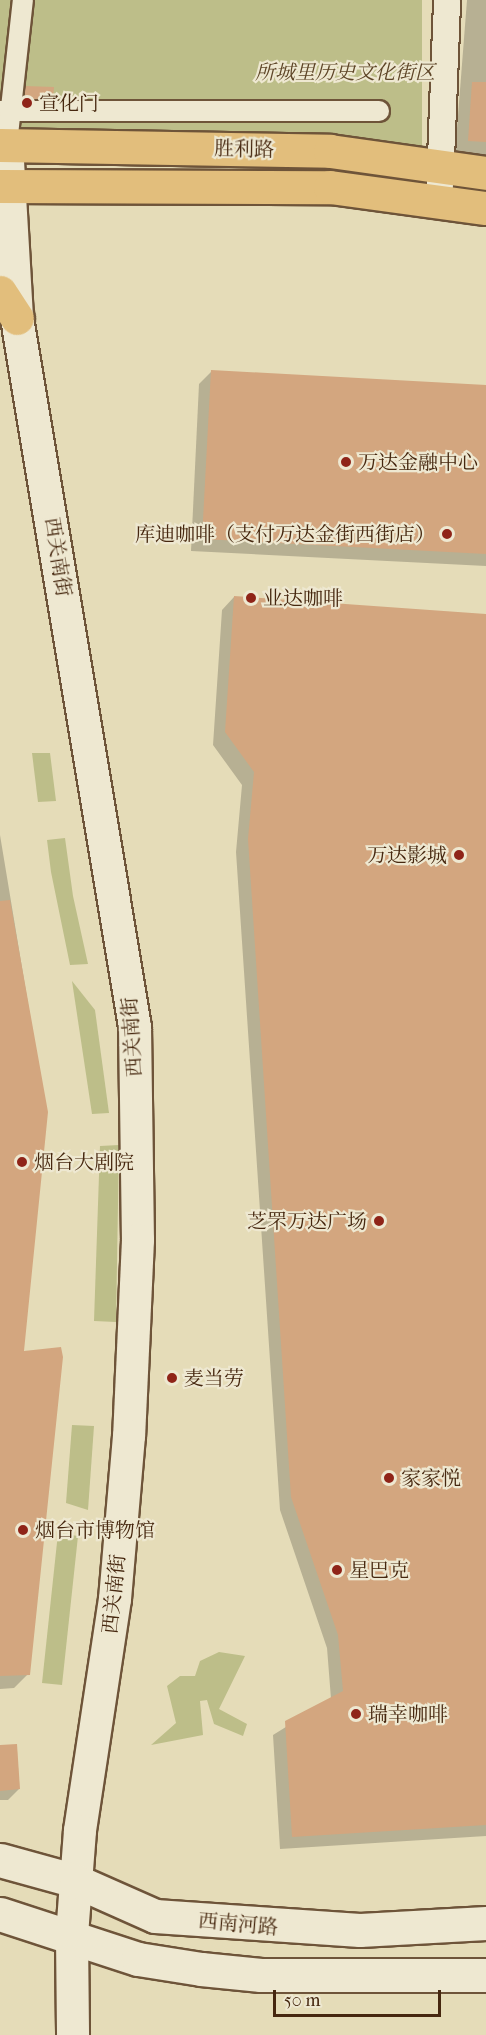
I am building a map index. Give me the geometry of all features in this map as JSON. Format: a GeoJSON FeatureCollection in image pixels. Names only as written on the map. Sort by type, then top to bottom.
{"type":"FeatureCollection","features":[{"type":"Feature","properties":{"kind":"main road","name":"胜利路"},"geometry":{"type":"LineString","coordinates":[[4,145],[330,151],[443,163],[486,173]]}},
{"type":"Feature","properties":{"kind":"main road","name":"胜利路"},"geometry":{"type":"LineString","coordinates":[[4,185],[330,187],[438,198],[486,208]]}},
{"type":"Feature","properties":{"kind":"main road","name":"西南河路"},"geometry":{"type":"LineString","coordinates":[[0,1860],[76,1881],[155,1916],[262,1928],[360,1930],[486,1923]]}},
{"type":"Feature","properties":{"kind":"main road"},"geometry":{"type":"LineString","coordinates":[[0,1914],[138,1959],[261,1975],[486,1975]]}},
{"type":"Feature","properties":{"kind":"street"},"geometry":{"type":"LineString","coordinates":[[4,145],[4,110],[23,0]]}},
{"type":"Feature","properties":{"kind":"street"},"geometry":{"type":"LineString","coordinates":[[438,198],[443,163],[447,0]]}},
{"type":"Feature","properties":{"kind":"street"},"geometry":{"type":"LineString","coordinates":[[4,110],[379,111]]}},
{"type":"Feature","properties":{"kind":"street","name":"西关南街"},"geometry":{"type":"LineString","coordinates":[[4,145],[9,305],[135,1027],[138,1240],[129,1436],[115,1599],[76,1881],[72,1936],[73,2035]]}},
{"type":"Feature","properties":{"kind":"green space","name":"所城里历史文化街区"},"geometry":{"type":"Polygon","coordinates":[[[0,0],[422,0],[422,148],[0,135],[0,0]]]}},
{"type":"Feature","properties":{"kind":"green space"},"geometry":{"type":"Polygon","coordinates":[[[32,753],[50,753],[56,801],[38,802],[32,753]]]}},
{"type":"Feature","properties":{"kind":"green space"},"geometry":{"type":"Polygon","coordinates":[[[65,838],[73,896],[88,964],[70,965],[51,872],[47,840],[65,838]]]}},
{"type":"Feature","properties":{"kind":"green space"},"geometry":{"type":"Polygon","coordinates":[[[72,981],[95,1010],[109,1113],[92,1114],[72,981]]]}},
{"type":"Feature","properties":{"kind":"green space"},"geometry":{"type":"Polygon","coordinates":[[[119,1145],[116,1322],[94,1321],[100,1146],[119,1145]]]}},
{"type":"Feature","properties":{"kind":"green space"},"geometry":{"type":"Polygon","coordinates":[[[72,1425],[94,1426],[88,1510],[66,1503],[72,1425]]]}},
{"type":"Feature","properties":{"kind":"green space"},"geometry":{"type":"Polygon","coordinates":[[[58,1533],[78,1536],[62,1685],[42,1683],[58,1533]]]}},
{"type":"Feature","properties":{"kind":"green space"},"geometry":{"type":"Polygon","coordinates":[[[219,1652],[245,1656],[219,1709],[247,1724],[243,1736],[214,1724],[207,1700],[200,1701],[203,1735],[151,1745],[176,1723],[167,1686],[180,1676],[195,1676],[200,1661],[219,1652]]]}},
{"type":"Feature","properties":{"kind":"building"},"geometry":{"type":"Polygon","coordinates":[[[472,82],[486,82],[486,142],[468,141],[472,82]]]}},
{"type":"Feature","properties":{"kind":"building"},"geometry":{"type":"Polygon","coordinates":[[[25,86],[54,87],[53,99],[24,99],[25,86]]]}},
{"type":"Feature","properties":{"kind":"building","name":"万达金融中心"},"geometry":{"type":"Polygon","coordinates":[[[211,370],[486,385],[486,554],[202,539],[211,370]]]}},
{"type":"Feature","properties":{"kind":"building","name":"芝罘万达广场"},"geometry":{"type":"Polygon","coordinates":[[[234,596],[486,614],[486,1825],[292,1837],[285,1721],[343,1691],[338,1635],[291,1497],[248,839],[254,772],[225,732],[234,596]]]}},
{"type":"Feature","properties":{"kind":"building"},"geometry":{"type":"Polygon","coordinates":[[[10,900],[48,1112],[24,1351],[61,1347],[63,1357],[30,1675],[0,1676],[0,901],[10,900]]]}},
{"type":"Feature","properties":{"kind":"building"},"geometry":{"type":"Polygon","coordinates":[[[17,1744],[20,1789],[0,1791],[0,1745],[17,1744]]]}},
{"type":"Feature","properties":{"kind":"place","name":"宣化门"},"geometry":{"type":"Point","coordinates":[27,103]}},
{"type":"Feature","properties":{"kind":"place","name":"万达金融中心"},"geometry":{"type":"Point","coordinates":[346,462]}},
{"type":"Feature","properties":{"kind":"place","name":"库迪咖啡（支付万达金街西街店）"},"geometry":{"type":"Point","coordinates":[447,534]}},
{"type":"Feature","properties":{"kind":"place","name":"业达咖啡"},"geometry":{"type":"Point","coordinates":[251,598]}},
{"type":"Feature","properties":{"kind":"place","name":"万达影城"},"geometry":{"type":"Point","coordinates":[459,855]}},
{"type":"Feature","properties":{"kind":"place","name":"烟台大剧院"},"geometry":{"type":"Point","coordinates":[22,1162]}},
{"type":"Feature","properties":{"kind":"place","name":"芝罘万达广场"},"geometry":{"type":"Point","coordinates":[379,1221]}},
{"type":"Feature","properties":{"kind":"place","name":"麦当劳"},"geometry":{"type":"Point","coordinates":[172,1378]}},
{"type":"Feature","properties":{"kind":"place","name":"家家悦"},"geometry":{"type":"Point","coordinates":[389,1478]}},
{"type":"Feature","properties":{"kind":"place","name":"烟台市博物馆"},"geometry":{"type":"Point","coordinates":[23,1530]}},
{"type":"Feature","properties":{"kind":"place","name":"星巴克"},"geometry":{"type":"Point","coordinates":[337,1570]}},
{"type":"Feature","properties":{"kind":"place","name":"瑞幸咖啡"},"geometry":{"type":"Point","coordinates":[356,1714]}}]}
